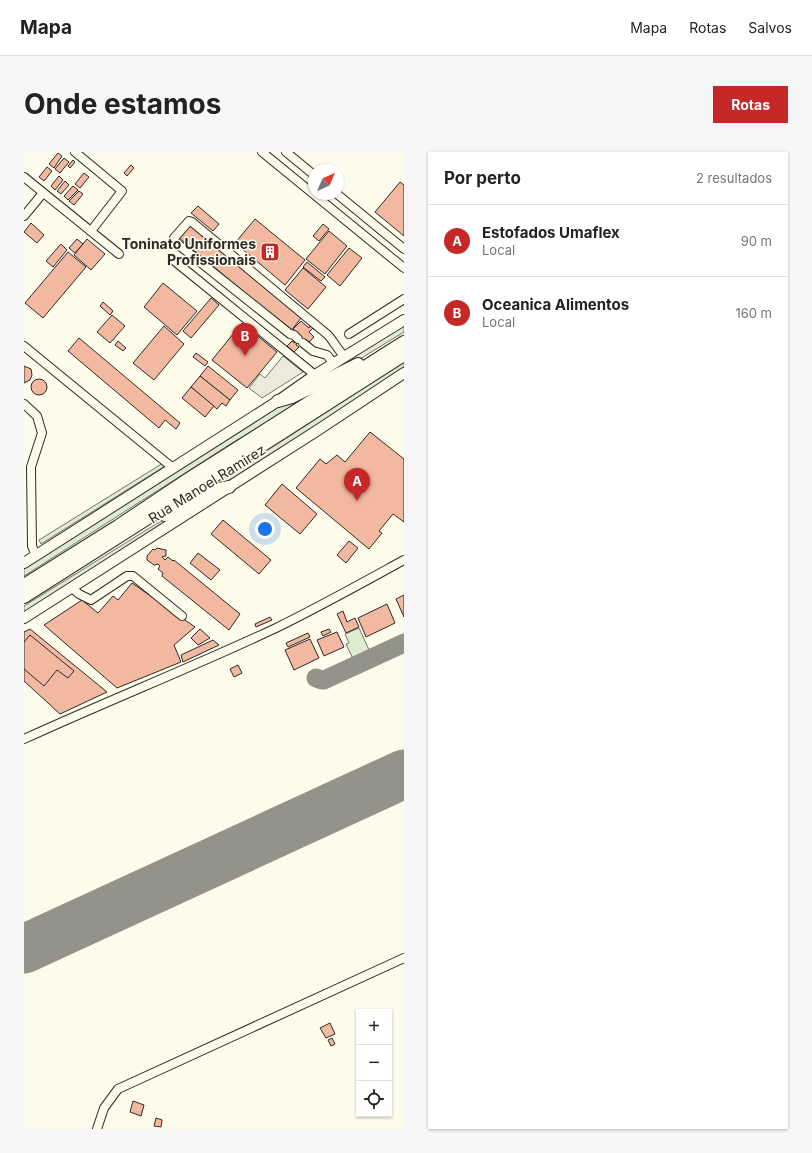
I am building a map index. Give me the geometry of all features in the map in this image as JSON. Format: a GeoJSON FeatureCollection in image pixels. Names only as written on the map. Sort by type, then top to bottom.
{"type":"FeatureCollection","features":[{"type":"Feature","properties":{"kind":"highway"},"geometry":{"type":"LineString","coordinates":[[24,585],[404,342]]}},
{"type":"Feature","properties":{"kind":"highway"},"geometry":{"type":"LineString","coordinates":[[278,401],[292,397],[385,351],[392,350]]}},
{"type":"Feature","properties":{"kind":"highway"},"geometry":{"type":"LineString","coordinates":[[24,597],[404,355]]}},
{"type":"Feature","properties":{"kind":"highway"},"geometry":{"type":"LineString","coordinates":[[72,567],[105,553],[165,515],[219,489],[229,487]]}},
{"type":"Feature","properties":{"kind":"main road"},"geometry":{"type":"LineString","coordinates":[[24,563],[278,401],[315,375],[404,320]]}},
{"type":"Feature","properties":{"kind":"main road","name":"Rua Manoel Ramirez"},"geometry":{"type":"LineString","coordinates":[[24,618],[404,373]]}},
{"type":"Feature","properties":{"kind":"street"},"geometry":{"type":"LineString","coordinates":[[75,152],[122,191],[91,231]]}},
{"type":"Feature","properties":{"kind":"street"},"geometry":{"type":"LineString","coordinates":[[262,152],[404,268]]}},
{"type":"Feature","properties":{"kind":"street"},"geometry":{"type":"LineString","coordinates":[[286,152],[308,170]]}},
{"type":"Feature","properties":{"kind":"street"},"geometry":{"type":"LineString","coordinates":[[287,172],[297,161]]}},
{"type":"Feature","properties":{"kind":"street"},"geometry":{"type":"LineString","coordinates":[[24,177],[119,254]]}},
{"type":"Feature","properties":{"kind":"street"},"geometry":{"type":"LineString","coordinates":[[24,216],[43,193]]}},
{"type":"Feature","properties":{"kind":"street"},"geometry":{"type":"LineString","coordinates":[[344,200],[404,249]]}},
{"type":"Feature","properties":{"kind":"street"},"geometry":{"type":"LineString","coordinates":[[334,364],[327,355],[313,351],[294,335],[290,334],[175,242],[174,238],[186,223],[189,221],[192,222],[328,335],[344,357]]}},
{"type":"Feature","properties":{"kind":"street"},"geometry":{"type":"LineString","coordinates":[[172,259],[315,375]]}},
{"type":"Feature","properties":{"kind":"street"},"geometry":{"type":"LineString","coordinates":[[350,334],[404,299]]}},
{"type":"Feature","properties":{"kind":"street"},"geometry":{"type":"LineString","coordinates":[[24,346],[173,468]]}},
{"type":"Feature","properties":{"kind":"street"},"geometry":{"type":"LineString","coordinates":[[24,404],[36,416],[42,433],[30,466],[28,526],[32,546],[36,556]]}},
{"type":"Feature","properties":{"kind":"street"},"geometry":{"type":"LineString","coordinates":[[24,739],[278,627],[404,560]]}},
{"type":"Feature","properties":{"kind":"street"},"geometry":{"type":"LineString","coordinates":[[72,588],[79,594],[91,600],[128,576],[133,576],[182,616]]}},
{"type":"Feature","properties":{"kind":"street"},"geometry":{"type":"LineString","coordinates":[[97,1129],[104,1108],[118,1089],[404,958]]}},
{"type":"Feature","properties":{"kind":"green space"},"geometry":{"type":"Polygon","coordinates":[[[404,324],[404,332],[360,359],[323,378],[356,354],[404,324]]]}},
{"type":"Feature","properties":{"kind":"green space"},"geometry":{"type":"Polygon","coordinates":[[[404,362],[404,370],[238,476],[192,497],[191,496],[276,445],[404,362]]]}},
{"type":"Feature","properties":{"kind":"green space"},"geometry":{"type":"Polygon","coordinates":[[[331,384],[232,443],[24,576],[24,569],[253,422],[277,408],[331,384]]]}},
{"type":"Feature","properties":{"kind":"green space"},"geometry":{"type":"Polygon","coordinates":[[[163,463],[165,466],[41,544],[39,540],[163,463]]]}},
{"type":"Feature","properties":{"kind":"green space"},"geometry":{"type":"Polygon","coordinates":[[[184,510],[24,613],[24,606],[156,524],[184,510]]]}},
{"type":"Feature","properties":{"kind":"green space"},"geometry":{"type":"Polygon","coordinates":[[[359,628],[370,652],[353,659],[346,644],[349,643],[345,634],[359,628]]]}},
{"type":"Feature","properties":{"kind":"shaded area"},"geometry":{"type":"Polygon","coordinates":[[[283,356],[303,372],[262,398],[249,388],[260,374],[265,378],[283,356]]]}},
{"type":"Feature","properties":{"kind":"building"},"geometry":{"type":"Polygon","coordinates":[[[58,153],[62,156],[54,168],[49,164],[58,153]]]}},
{"type":"Feature","properties":{"kind":"building"},"geometry":{"type":"Polygon","coordinates":[[[64,158],[69,162],[60,173],[55,169],[64,158]]]}},
{"type":"Feature","properties":{"kind":"building"},"geometry":{"type":"Polygon","coordinates":[[[73,160],[75,162],[70,168],[68,166],[73,160]]]}},
{"type":"Feature","properties":{"kind":"building"},"geometry":{"type":"Polygon","coordinates":[[[131,165],[134,168],[127,176],[124,173],[131,165]]]}},
{"type":"Feature","properties":{"kind":"building"},"geometry":{"type":"Polygon","coordinates":[[[47,167],[52,171],[44,181],[39,177],[47,167]]]}},
{"type":"Feature","properties":{"kind":"building"},"geometry":{"type":"Polygon","coordinates":[[[84,173],[89,177],[80,188],[75,184],[84,173]]]}},
{"type":"Feature","properties":{"kind":"building"},"geometry":{"type":"Polygon","coordinates":[[[59,176],[63,180],[55,190],[51,186],[59,176]]]}},
{"type":"Feature","properties":{"kind":"building"},"geometry":{"type":"Polygon","coordinates":[[[65,181],[69,185],[61,194],[57,191],[65,181]]]}},
{"type":"Feature","properties":{"kind":"building"},"geometry":{"type":"Polygon","coordinates":[[[400,182],[404,185],[404,236],[375,212],[400,182]]]}},
{"type":"Feature","properties":{"kind":"building"},"geometry":{"type":"Polygon","coordinates":[[[73,186],[78,190],[68,200],[64,196],[73,186]]]}},
{"type":"Feature","properties":{"kind":"building"},"geometry":{"type":"Polygon","coordinates":[[[79,191],[83,194],[74,205],[69,201],[79,191]]]}},
{"type":"Feature","properties":{"kind":"building"},"geometry":{"type":"Polygon","coordinates":[[[198,206],[219,224],[213,231],[191,213],[198,206]]]}},
{"type":"Feature","properties":{"kind":"building","name":"Toninato Uniformes Profissionais"},"geometry":{"type":"Polygon","coordinates":[[[255,219],[305,260],[285,285],[235,243],[255,219]]]}},
{"type":"Feature","properties":{"kind":"building"},"geometry":{"type":"Polygon","coordinates":[[[31,223],[44,235],[37,243],[24,232],[31,223]]]}},
{"type":"Feature","properties":{"kind":"building"},"geometry":{"type":"Polygon","coordinates":[[[189,224],[301,318],[291,331],[178,237],[189,224]]]}},
{"type":"Feature","properties":{"kind":"building"},"geometry":{"type":"Polygon","coordinates":[[[323,224],[329,229],[319,241],[313,236],[323,224]]]}},
{"type":"Feature","properties":{"kind":"building"},"geometry":{"type":"Polygon","coordinates":[[[329,231],[347,246],[325,274],[306,259],[329,231]]]}},
{"type":"Feature","properties":{"kind":"building"},"geometry":{"type":"Polygon","coordinates":[[[77,239],[83,244],[75,253],[69,248],[77,239]]]}},
{"type":"Feature","properties":{"kind":"building"},"geometry":{"type":"Polygon","coordinates":[[[87,239],[105,254],[91,270],[74,255],[87,239]]]}},
{"type":"Feature","properties":{"kind":"building"},"geometry":{"type":"Polygon","coordinates":[[[61,244],[67,250],[53,267],[46,261],[61,244]]]}},
{"type":"Feature","properties":{"kind":"building"},"geometry":{"type":"Polygon","coordinates":[[[349,248],[362,258],[340,286],[327,275],[349,248]]]}},
{"type":"Feature","properties":{"kind":"building"},"geometry":{"type":"Polygon","coordinates":[[[68,252],[86,267],[43,318],[25,303],[68,252]]]}},
{"type":"Feature","properties":{"kind":"building"},"geometry":{"type":"Polygon","coordinates":[[[307,262],[325,277],[321,281],[303,267],[307,262]]]}},
{"type":"Feature","properties":{"kind":"building"},"geometry":{"type":"Polygon","coordinates":[[[303,268],[326,287],[308,309],[285,290],[303,268]]]}},
{"type":"Feature","properties":{"kind":"building"},"geometry":{"type":"Polygon","coordinates":[[[163,283],[197,311],[177,335],[144,307],[163,283]]]}},
{"type":"Feature","properties":{"kind":"building"},"geometry":{"type":"Polygon","coordinates":[[[211,298],[219,305],[191,338],[183,331],[211,298]]]}},
{"type":"Feature","properties":{"kind":"building"},"geometry":{"type":"Polygon","coordinates":[[[103,302],[113,311],[110,315],[100,306],[103,302]]]}},
{"type":"Feature","properties":{"kind":"building"},"geometry":{"type":"Polygon","coordinates":[[[112,315],[125,326],[110,343],[97,332],[112,315]]]}},
{"type":"Feature","properties":{"kind":"building"},"geometry":{"type":"Polygon","coordinates":[[[301,321],[309,328],[310,326],[317,327],[314,330],[313,328],[309,332],[314,337],[308,343],[305,340],[300,345],[297,343],[296,345],[299,347],[294,352],[287,346],[292,341],[295,343],[293,340],[294,338],[302,337],[293,329],[301,321]]]}},
{"type":"Feature","properties":{"kind":"building"},"geometry":{"type":"Polygon","coordinates":[[[242,323],[277,352],[247,388],[212,360],[242,323]]]}},
{"type":"Feature","properties":{"kind":"building"},"geometry":{"type":"Polygon","coordinates":[[[164,326],[184,344],[154,380],[133,363],[164,326]]]}},
{"type":"Feature","properties":{"kind":"building"},"geometry":{"type":"Polygon","coordinates":[[[79,338],[180,423],[176,429],[165,420],[159,428],[68,351],[79,338]]]}},
{"type":"Feature","properties":{"kind":"building"},"geometry":{"type":"Polygon","coordinates":[[[118,341],[126,348],[123,351],[115,345],[118,341]]]}},
{"type":"Feature","properties":{"kind":"building"},"geometry":{"type":"Polygon","coordinates":[[[196,353],[208,362],[205,366],[193,357],[196,353]]]}},
{"type":"Feature","properties":{"kind":"building"},"geometry":{"type":"Polygon","coordinates":[[[24,366],[31,369],[32,375],[30,380],[24,383],[24,366]]]}},
{"type":"Feature","properties":{"kind":"building"},"geometry":{"type":"Polygon","coordinates":[[[208,366],[238,390],[230,400],[200,376],[208,366]]]}},
{"type":"Feature","properties":{"kind":"building"},"geometry":{"type":"Polygon","coordinates":[[[200,376],[230,400],[226,406],[222,403],[217,409],[191,387],[200,376]]]}},
{"type":"Feature","properties":{"kind":"building"},"geometry":{"type":"Polygon","coordinates":[[[36,379],[42,379],[47,384],[45,393],[42,395],[36,395],[31,390],[31,384],[36,379]]]}},
{"type":"Feature","properties":{"kind":"building"},"geometry":{"type":"Polygon","coordinates":[[[191,387],[214,406],[205,417],[182,398],[191,387]]]}},
{"type":"Feature","properties":{"kind":"building"},"geometry":{"type":"Polygon","coordinates":[[[370,432],[404,459],[404,522],[393,514],[379,531],[382,533],[369,549],[296,488],[320,459],[326,464],[337,455],[345,462],[370,432]]]}},
{"type":"Feature","properties":{"kind":"building"},"geometry":{"type":"Polygon","coordinates":[[[282,484],[317,514],[300,534],[265,505],[282,484]]]}},
{"type":"Feature","properties":{"kind":"building"},"geometry":{"type":"Polygon","coordinates":[[[223,520],[271,560],[259,574],[211,534],[223,520]]]}},
{"type":"Feature","properties":{"kind":"building"},"geometry":{"type":"Polygon","coordinates":[[[349,541],[358,548],[346,563],[337,555],[349,541]]]}},
{"type":"Feature","properties":{"kind":"building"},"geometry":{"type":"Polygon","coordinates":[[[157,548],[166,550],[166,556],[162,557],[165,560],[168,557],[173,561],[174,560],[240,614],[229,630],[162,576],[163,573],[158,569],[160,566],[158,564],[154,565],[147,560],[147,556],[153,549],[155,550],[157,548]]]}},
{"type":"Feature","properties":{"kind":"building"},"geometry":{"type":"Polygon","coordinates":[[[198,553],[220,570],[211,580],[190,563],[198,553]]]}},
{"type":"Feature","properties":{"kind":"building"},"geometry":{"type":"Polygon","coordinates":[[[132,583],[195,627],[174,645],[181,662],[117,688],[44,625],[82,600],[98,613],[113,596],[118,600],[132,583]]]}},
{"type":"Feature","properties":{"kind":"building"},"geometry":{"type":"Polygon","coordinates":[[[404,595],[404,617],[396,599],[404,595]]]}},
{"type":"Feature","properties":{"kind":"building"},"geometry":{"type":"Polygon","coordinates":[[[387,604],[395,623],[366,637],[358,618],[387,604]]]}},
{"type":"Feature","properties":{"kind":"building"},"geometry":{"type":"Polygon","coordinates":[[[343,611],[347,622],[355,618],[359,627],[346,633],[337,614],[343,611]]]}},
{"type":"Feature","properties":{"kind":"building"},"geometry":{"type":"Polygon","coordinates":[[[270,617],[272,620],[256,627],[255,624],[270,617]]]}},
{"type":"Feature","properties":{"kind":"building"},"geometry":{"type":"Polygon","coordinates":[[[30,629],[107,692],[60,714],[24,681],[24,632],[30,629]]]}},
{"type":"Feature","properties":{"kind":"building"},"geometry":{"type":"Polygon","coordinates":[[[200,629],[210,638],[198,645],[191,638],[200,629]]]}},
{"type":"Feature","properties":{"kind":"building"},"geometry":{"type":"Polygon","coordinates":[[[329,629],[331,632],[323,636],[321,632],[329,629]]]}},
{"type":"Feature","properties":{"kind":"building"},"geometry":{"type":"Polygon","coordinates":[[[337,632],[344,647],[324,656],[317,640],[337,632]]]}},
{"type":"Feature","properties":{"kind":"building"},"geometry":{"type":"Polygon","coordinates":[[[308,633],[310,637],[288,647],[286,643],[308,633]]]}},
{"type":"Feature","properties":{"kind":"building"},"geometry":{"type":"Polygon","coordinates":[[[30,635],[74,671],[68,678],[57,670],[44,686],[24,669],[24,642],[30,635]]]}},
{"type":"Feature","properties":{"kind":"building"},"geometry":{"type":"Polygon","coordinates":[[[310,639],[319,658],[294,670],[285,650],[310,639]]]}},
{"type":"Feature","properties":{"kind":"building"},"geometry":{"type":"Polygon","coordinates":[[[213,640],[219,645],[183,662],[181,655],[213,640]]]}},
{"type":"Feature","properties":{"kind":"building"},"geometry":{"type":"Polygon","coordinates":[[[238,665],[242,673],[234,677],[230,669],[238,665]]]}},
{"type":"Feature","properties":{"kind":"building"},"geometry":{"type":"Polygon","coordinates":[[[330,1023],[335,1034],[326,1038],[320,1028],[330,1023]]]}},
{"type":"Feature","properties":{"kind":"building"},"geometry":{"type":"Polygon","coordinates":[[[332,1038],[335,1044],[331,1046],[328,1040],[332,1038]]]}},
{"type":"Feature","properties":{"kind":"building"},"geometry":{"type":"Polygon","coordinates":[[[133,1101],[144,1105],[141,1116],[130,1112],[133,1101]]]}},
{"type":"Feature","properties":{"kind":"building"},"geometry":{"type":"Polygon","coordinates":[[[156,1118],[162,1120],[161,1127],[154,1126],[156,1118]]]}},
{"type":"Feature","properties":{"kind":"taxiway"},"geometry":{"type":"LineString","coordinates":[[316,678],[324,680],[404,643]]}},
{"type":"Feature","properties":{"kind":"runway"},"geometry":{"type":"LineString","coordinates":[[24,949],[404,774]]}},
{"type":"Feature","properties":{"kind":"place","name":"Toninato Uniformes Profissionais"},"geometry":{"type":"Point","coordinates":[270,252]}},
{"type":"Feature","properties":{"kind":"place","name":"Oceanica Alimentos"},"geometry":{"type":"Point","coordinates":[245,356]}},
{"type":"Feature","properties":{"kind":"place","name":"Estofados Umaflex"},"geometry":{"type":"Point","coordinates":[357,501]}}]}
